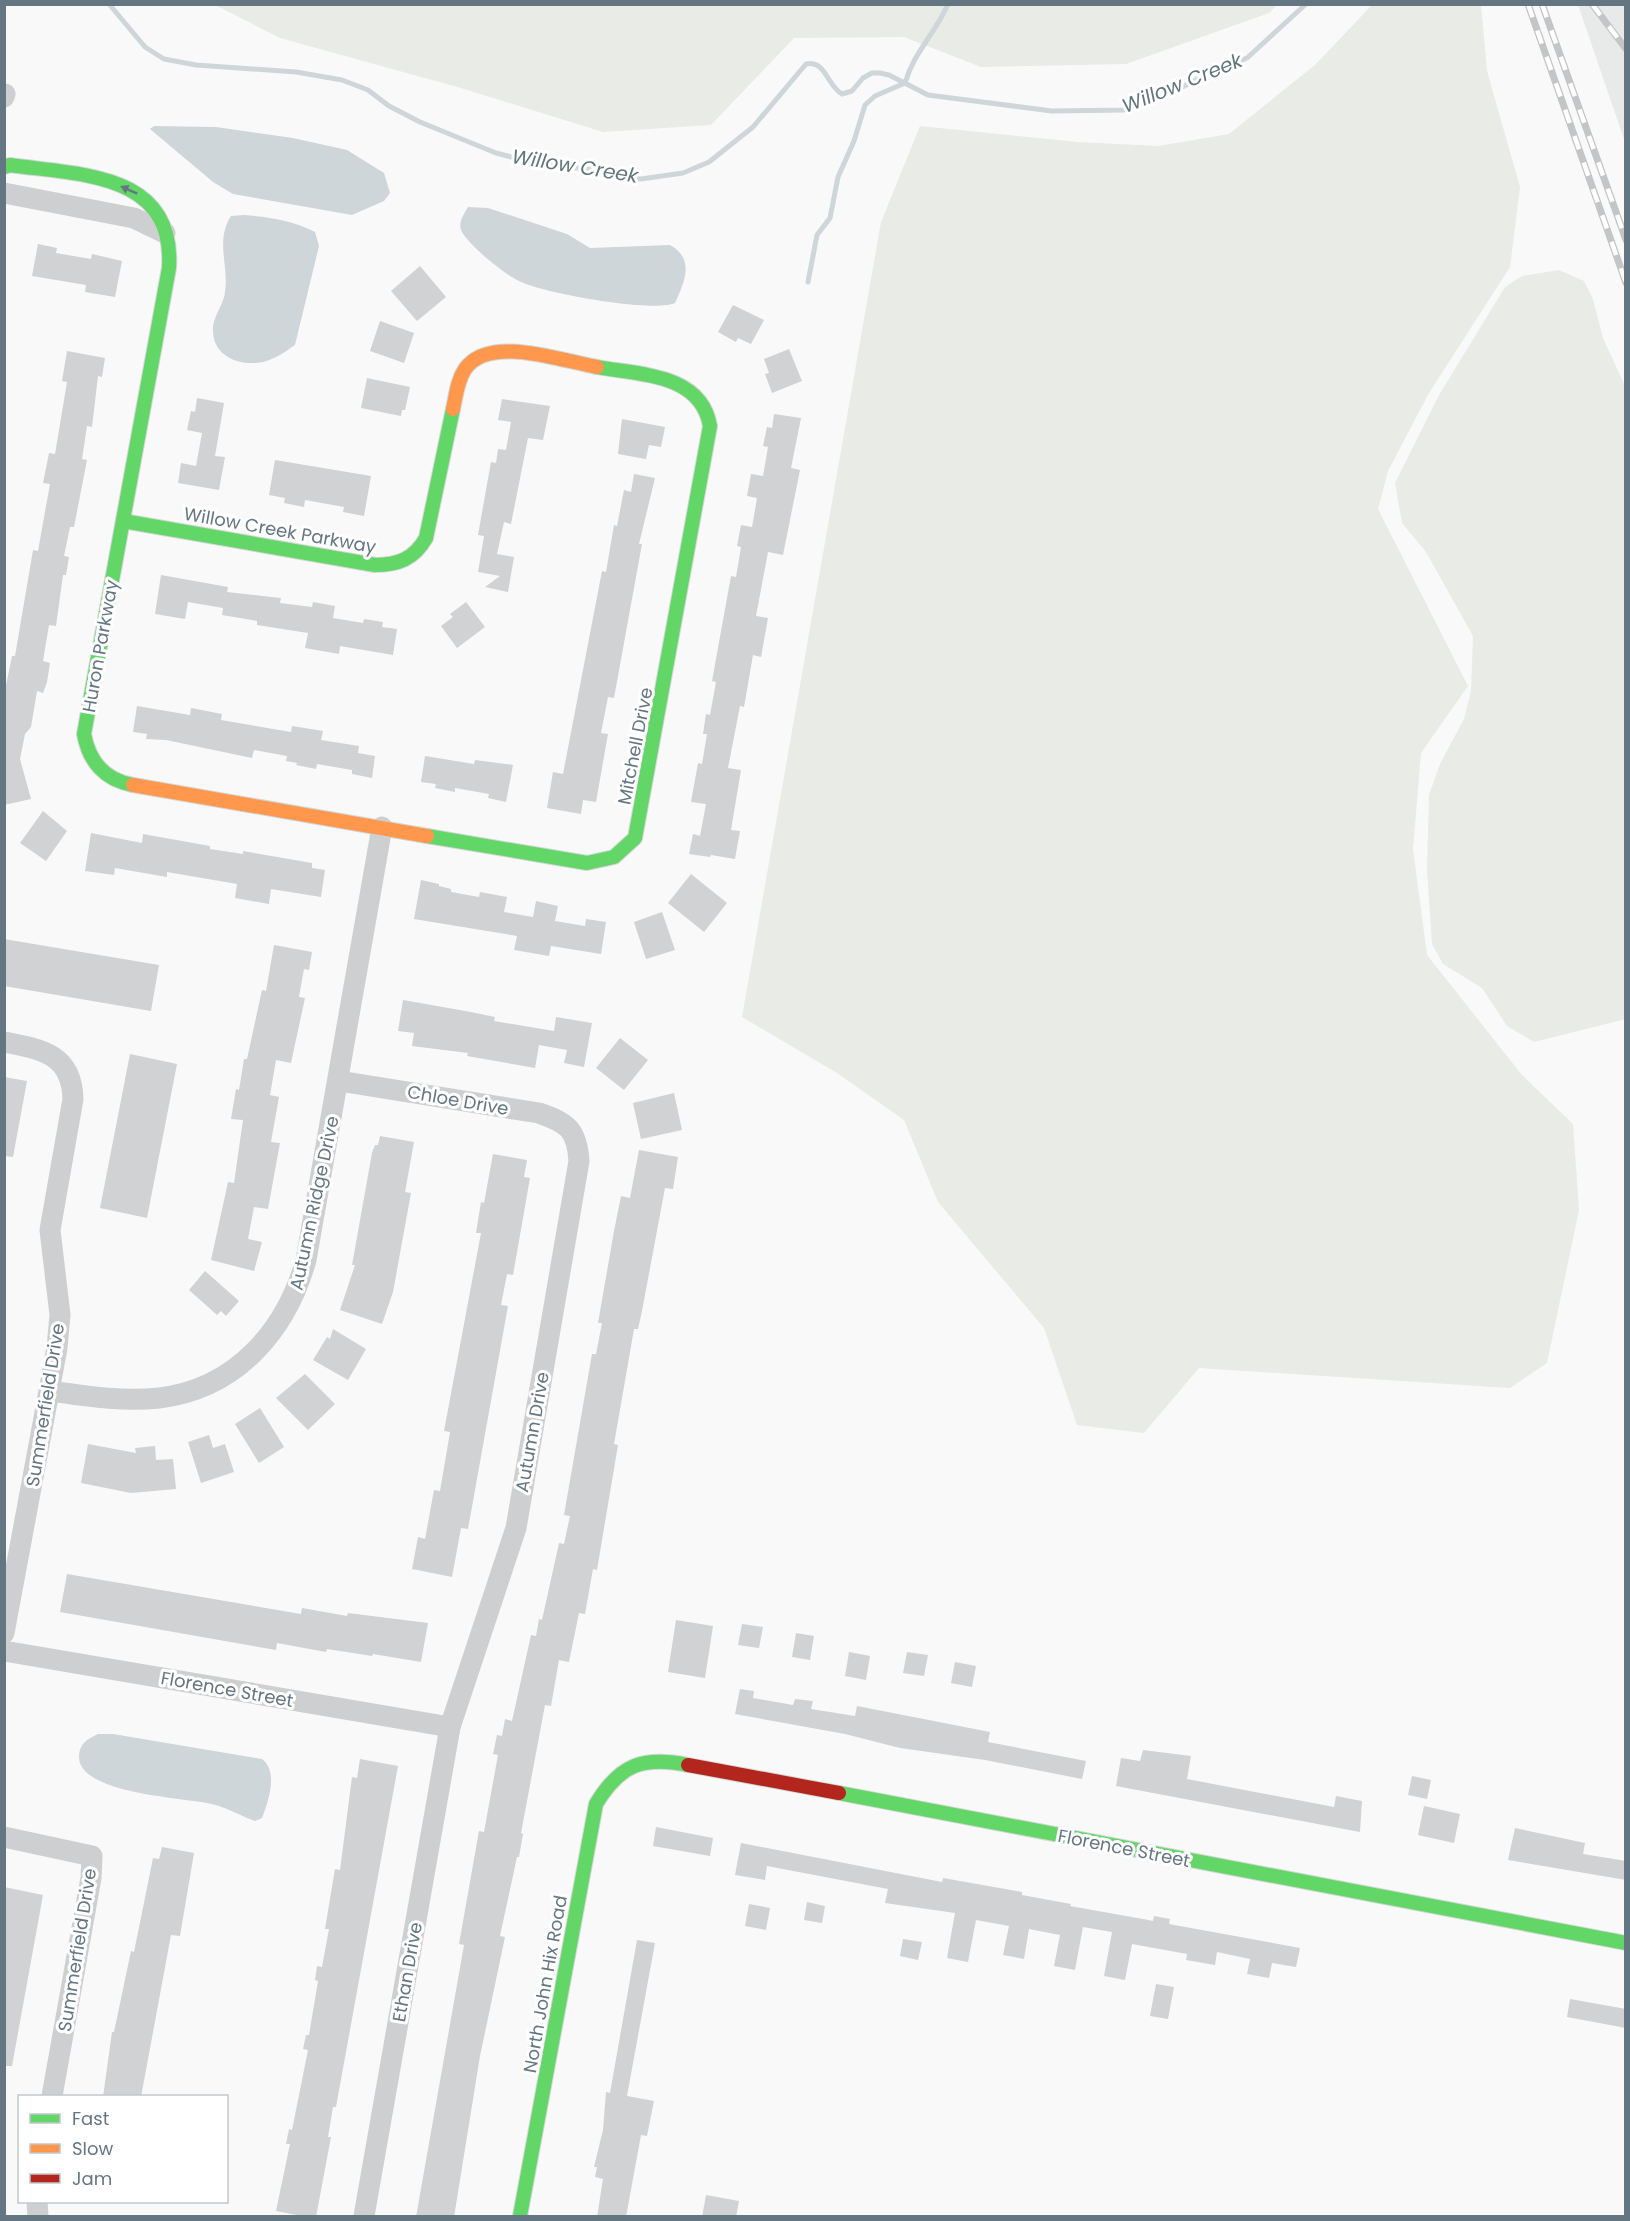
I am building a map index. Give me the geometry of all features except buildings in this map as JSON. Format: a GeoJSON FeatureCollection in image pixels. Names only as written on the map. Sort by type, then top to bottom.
{"type":"FeatureCollection","features":[{"type":"Feature","properties":{"kind":"street","name":"Huron Parkway"},"geometry":{"type":"LineString","coordinates":[[4,167],[10,165],[132,189],[157,212],[169,248],[169,268],[84,734],[89,757],[97,769],[109,778],[126,784],[382,827]]}},
{"type":"Feature","properties":{"kind":"street"},"geometry":{"type":"LineString","coordinates":[[77,208],[82,179]]}},
{"type":"Feature","properties":{"kind":"street"},"geometry":{"type":"LineString","coordinates":[[4,193],[134,218],[165,233]]}},
{"type":"Feature","properties":{"kind":"street","name":"Willow Creek Parkway"},"geometry":{"type":"LineString","coordinates":[[123,521],[375,566],[392,566],[413,557],[426,538],[460,378],[469,364],[482,354],[505,350],[677,382],[702,400]]}},
{"type":"Feature","properties":{"kind":"street","name":"Mitchell Drive"},"geometry":{"type":"LineString","coordinates":[[382,827],[587,863],[611,859],[630,844],[637,831],[709,441],[711,424],[702,400]]}},
{"type":"Feature","properties":{"kind":"street","name":"Autumn Ridge Drive"},"geometry":{"type":"LineString","coordinates":[[50,1391],[114,1399],[179,1395],[218,1380],[252,1356],[285,1315],[300,1280],[339,1081],[382,827]]}},
{"type":"Feature","properties":{"kind":"street","name":"Summerfield Drive"},"geometry":{"type":"LineString","coordinates":[[4,1042],[36,1048],[50,1054],[60,1062],[73,1086],[73,1099],[50,1230],[60,1315],[50,1391],[4,1633]]}},
{"type":"Feature","properties":{"kind":"street","name":"Chloe Drive"},"geometry":{"type":"LineString","coordinates":[[339,1081],[539,1113],[557,1119],[572,1131]]}},
{"type":"Feature","properties":{"kind":"street","name":"Autumn Drive"},"geometry":{"type":"LineString","coordinates":[[450,1726],[516,1528],[579,1161],[577,1139],[572,1131]]}},
{"type":"Feature","properties":{"kind":"street","name":"Florence Street"},"geometry":{"type":"LineString","coordinates":[[4,1651],[450,1726]]}},
{"type":"Feature","properties":{"kind":"street","name":"Ethan Drive"},"geometry":{"type":"LineString","coordinates":[[364,2217],[450,1726]]}},
{"type":"Feature","properties":{"kind":"street","name":"Florence Street"},"geometry":{"type":"LineString","coordinates":[[624,1769],[643,1761],[669,1761],[1626,1943]]}},
{"type":"Feature","properties":{"kind":"street","name":"North John Hix Road"},"geometry":{"type":"LineString","coordinates":[[520,2217],[596,1804],[606,1786],[624,1769]]}},
{"type":"Feature","properties":{"kind":"street","name":"Summerfield Drive"},"geometry":{"type":"LineString","coordinates":[[4,1837],[92,1856],[91,1878],[52,2095]]}},
{"type":"Feature","properties":{"kind":"shaded area"},"geometry":{"type":"Polygon","coordinates":[[[1277,4],[1269,13],[1126,64],[981,67],[904,37],[794,38],[711,125],[603,132],[461,88],[280,38],[215,5],[1277,4]]]}},
{"type":"Feature","properties":{"kind":"shaded area"},"geometry":{"type":"Polygon","coordinates":[[[1372,5],[1481,5],[1487,71],[1520,187],[1510,267],[1429,393],[1388,471],[1378,509],[1468,686],[1421,753],[1413,849],[1427,955],[1522,1075],[1573,1124],[1579,1210],[1547,1363],[1510,1388],[1199,1368],[1144,1433],[1077,1425],[1044,1328],[938,1202],[904,1120],[837,1073],[742,1017],[881,222],[920,126],[1077,142],[1158,146],[1229,134],[1316,64],[1372,5]]]}},
{"type":"Feature","properties":{"kind":"shaded area"},"geometry":{"type":"Polygon","coordinates":[[[1578,5],[1625,5],[1625,142],[1578,5]]]}},
{"type":"Feature","properties":{"kind":"shaded area"},"geometry":{"type":"Polygon","coordinates":[[[154,126],[216,127],[293,138],[347,150],[384,173],[390,193],[384,201],[352,215],[233,194],[213,182],[150,129],[154,126]]]}},
{"type":"Feature","properties":{"kind":"shaded area"},"geometry":{"type":"Polygon","coordinates":[[[468,207],[488,208],[567,234],[590,248],[670,245],[683,257],[685,264],[686,271],[682,287],[675,303],[644,305],[621,304],[571,296],[529,285],[504,272],[466,238],[460,226],[468,207]]]}},
{"type":"Feature","properties":{"kind":"shaded area"},"geometry":{"type":"Polygon","coordinates":[[[244,215],[280,220],[306,228],[315,232],[319,246],[295,345],[272,359],[254,363],[236,361],[221,352],[216,345],[213,327],[225,292],[223,244],[226,225],[231,216],[244,215]]]}},
{"type":"Feature","properties":{"kind":"shaded area"},"geometry":{"type":"Polygon","coordinates":[[[1559,270],[1584,281],[1593,299],[1603,338],[1625,386],[1626,1019],[1534,1042],[1507,1026],[1482,988],[1443,964],[1432,944],[1427,870],[1429,795],[1440,764],[1464,719],[1471,691],[1473,636],[1426,552],[1402,523],[1395,483],[1439,395],[1505,287],[1522,276],[1559,270]]]}},
{"type":"Feature","properties":{"kind":"shaded area"},"geometry":{"type":"Polygon","coordinates":[[[98,1734],[113,1734],[262,1759],[270,1771],[271,1787],[262,1818],[255,1821],[214,1804],[133,1792],[95,1779],[83,1769],[79,1757],[84,1742],[98,1734]]]}},
{"type":"Feature","properties":{"kind":"waterway","name":"Willow Creek"},"geometry":{"type":"LineString","coordinates":[[109,4],[145,47],[164,59],[196,65],[296,72],[342,80],[368,90],[389,106],[420,122],[496,153],[538,164],[587,169],[641,179],[683,173],[709,162],[753,127],[806,64],[818,66],[842,94],[852,91],[863,78],[872,73],[880,73],[889,75],[928,95],[1052,111],[1124,110],[1173,92],[1201,77],[1247,58],[1306,4]]}},
{"type":"Feature","properties":{"kind":"waterway"},"geometry":{"type":"LineString","coordinates":[[808,282],[817,235],[830,218],[838,177],[854,141],[865,105],[875,96],[905,83],[919,52],[948,4]]}},
{"type":"Feature","properties":{"kind":"railway"},"geometry":{"type":"LineString","coordinates":[[1528,4],[1626,283]]}},
{"type":"Feature","properties":{"kind":"railway"},"geometry":{"type":"LineString","coordinates":[[1542,4],[1626,240]]}},
{"type":"Feature","properties":{"kind":"railway"},"geometry":{"type":"LineString","coordinates":[[1592,4],[1626,49]]}},
{"type":"Feature","properties":{"kind":"traffic: fast"},"geometry":{"type":"LineString","coordinates":[[4,167],[10,165],[65,172],[118,184],[140,196],[157,213],[167,236],[169,268],[84,734],[90,753],[100,768],[114,779],[133,785]]}},
{"type":"Feature","properties":{"kind":"traffic: fast"},"geometry":{"type":"LineString","coordinates":[[427,836],[587,863],[614,857],[635,838],[710,426],[704,409],[694,396],[681,386],[649,375],[597,367]]}},
{"type":"Feature","properties":{"kind":"traffic: fast"},"geometry":{"type":"LineString","coordinates":[[123,521],[375,565],[398,562],[411,556],[426,538],[453,409]]}},
{"type":"Feature","properties":{"kind":"traffic: fast"},"geometry":{"type":"LineString","coordinates":[[520,2216],[596,1804],[614,1780],[634,1766],[658,1762],[688,1765]]}},
{"type":"Feature","properties":{"kind":"traffic: fast"},"geometry":{"type":"LineString","coordinates":[[839,1793],[1626,1943]]}},
{"type":"Feature","properties":{"kind":"traffic: slow"},"geometry":{"type":"LineString","coordinates":[[453,409],[458,384],[465,369],[476,359],[491,353],[508,351],[527,353],[597,367]]}},
{"type":"Feature","properties":{"kind":"traffic: slow"},"geometry":{"type":"LineString","coordinates":[[133,785],[427,836]]}},
{"type":"Feature","properties":{"kind":"traffic: jam"},"geometry":{"type":"LineString","coordinates":[[688,1765],[839,1793]]}}]}
